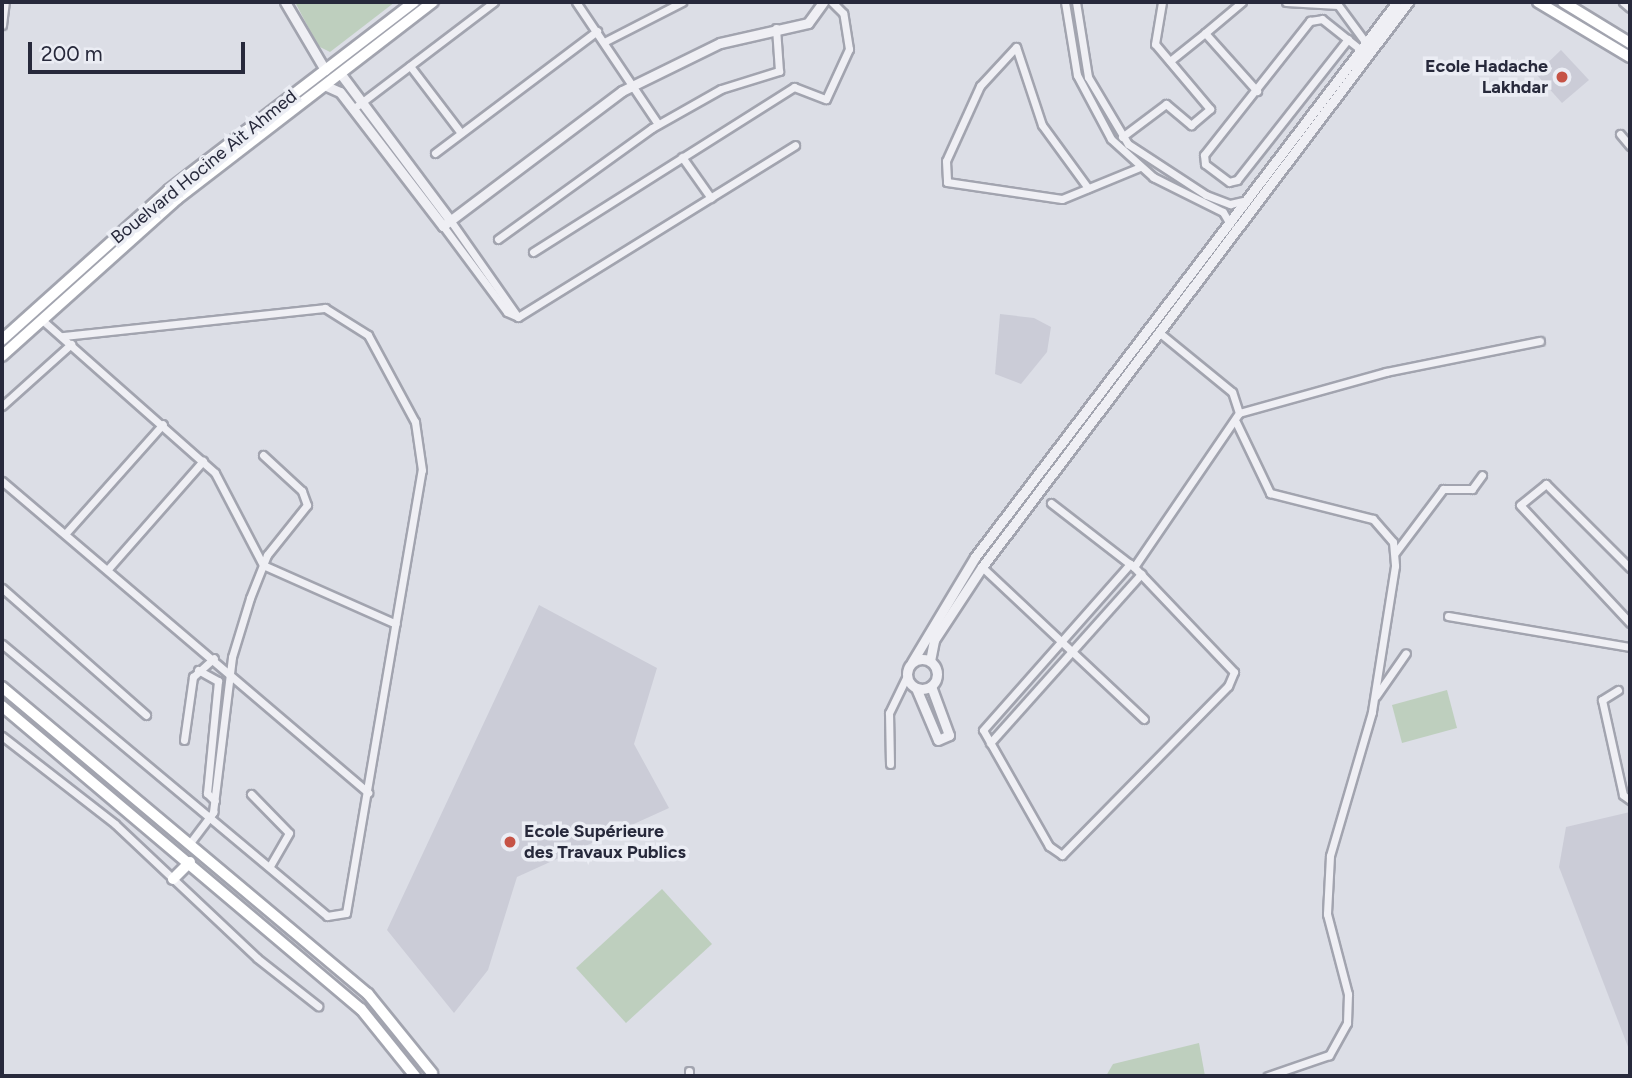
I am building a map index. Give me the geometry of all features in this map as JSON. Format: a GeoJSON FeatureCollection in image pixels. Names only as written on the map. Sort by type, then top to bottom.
{"type":"FeatureCollection","features":[{"type":"Feature","properties":{"kind":"main road","name":"Bouelvard Hocine Ait Ahmed"},"geometry":{"type":"LineString","coordinates":[[2,340],[170,190],[414,2]]}},
{"type":"Feature","properties":{"kind":"main road"},"geometry":{"type":"LineString","coordinates":[[2,356],[177,199],[433,2]]}},
{"type":"Feature","properties":{"kind":"main road"},"geometry":{"type":"LineString","coordinates":[[1538,2],[1630,57]]}},
{"type":"Feature","properties":{"kind":"main road"},"geometry":{"type":"LineString","coordinates":[[1563,2],[1630,43]]}},
{"type":"Feature","properties":{"kind":"main road"},"geometry":{"type":"LineString","coordinates":[[2,687],[373,998],[430,1075]]}},
{"type":"Feature","properties":{"kind":"main road"},"geometry":{"type":"LineString","coordinates":[[2,705],[360,1009],[415,1076]]}},
{"type":"Feature","properties":{"kind":"main road"},"geometry":{"type":"LineString","coordinates":[[173,879],[190,862]]}},
{"type":"Feature","properties":{"kind":"street"},"geometry":{"type":"LineString","coordinates":[[2,25],[5,2]]}},
{"type":"Feature","properties":{"kind":"street"},"geometry":{"type":"LineString","coordinates":[[285,2],[325,70]]}},
{"type":"Feature","properties":{"kind":"street"},"geometry":{"type":"LineString","coordinates":[[356,107],[494,2]]}},
{"type":"Feature","properties":{"kind":"street"},"geometry":{"type":"LineString","coordinates":[[576,2],[658,124]]}},
{"type":"Feature","properties":{"kind":"street"},"geometry":{"type":"LineString","coordinates":[[604,43],[666,5],[682,2]]}},
{"type":"Feature","properties":{"kind":"street"},"geometry":{"type":"LineString","coordinates":[[446,223],[632,86],[713,46],[812,21],[823,2]]}},
{"type":"Feature","properties":{"kind":"street"},"geometry":{"type":"LineString","coordinates":[[533,252],[796,86],[819,100],[828,97],[849,49],[843,13],[832,2]]}},
{"type":"Feature","properties":{"kind":"street"},"geometry":{"type":"LineString","coordinates":[[1065,2],[1070,48],[1087,100],[1111,139],[1140,167],[1223,212],[1230,224]]}},
{"type":"Feature","properties":{"kind":"street"},"geometry":{"type":"LineString","coordinates":[[1076,2],[1088,77],[1122,137],[1184,185],[1230,204],[1248,200]]}},
{"type":"Feature","properties":{"kind":"street"},"geometry":{"type":"LineString","coordinates":[[1122,137],[1166,104],[1191,125],[1208,113],[1155,44],[1162,2]]}},
{"type":"Feature","properties":{"kind":"street"},"geometry":{"type":"LineString","coordinates":[[1170,61],[1242,2]]}},
{"type":"Feature","properties":{"kind":"street"},"geometry":{"type":"LineString","coordinates":[[1286,2],[1338,5],[1364,46]]}},
{"type":"Feature","properties":{"kind":"street"},"geometry":{"type":"LineString","coordinates":[[890,764],[889,713],[912,662],[969,566],[1397,2]]}},
{"type":"Feature","properties":{"kind":"street"},"geometry":{"type":"LineString","coordinates":[[906,676],[916,688],[937,740],[949,735],[931,686],[937,673],[930,661],[934,640],[982,567],[1408,2]]}},
{"type":"Feature","properties":{"kind":"street"},"geometry":{"type":"LineString","coordinates":[[1623,2],[1630,8]]}},
{"type":"Feature","properties":{"kind":"street"},"geometry":{"type":"LineString","coordinates":[[1348,39],[1229,182],[1205,164],[1204,155],[1316,18],[1364,46]]}},
{"type":"Feature","properties":{"kind":"street"},"geometry":{"type":"LineString","coordinates":[[498,239],[658,124],[720,90],[779,71],[776,28]]}},
{"type":"Feature","properties":{"kind":"street"},"geometry":{"type":"LineString","coordinates":[[435,153],[597,31]]}},
{"type":"Feature","properties":{"kind":"street"},"geometry":{"type":"LineString","coordinates":[[1205,33],[1257,91]]}},
{"type":"Feature","properties":{"kind":"street"},"geometry":{"type":"LineString","coordinates":[[1088,188],[1051,144],[1016,47],[980,86],[946,161],[945,178],[951,184],[1062,199],[1140,167]]}},
{"type":"Feature","properties":{"kind":"street"},"geometry":{"type":"LineString","coordinates":[[410,66],[461,133]]}},
{"type":"Feature","properties":{"kind":"street"},"geometry":{"type":"LineString","coordinates":[[340,73],[356,107]]}},
{"type":"Feature","properties":{"kind":"street"},"geometry":{"type":"LineString","coordinates":[[324,85],[340,92],[356,107],[518,317],[795,145]]}},
{"type":"Feature","properties":{"kind":"street"},"geometry":{"type":"LineString","coordinates":[[1620,134],[1630,146]]}},
{"type":"Feature","properties":{"kind":"street"},"geometry":{"type":"LineString","coordinates":[[682,157],[711,198]]}},
{"type":"Feature","properties":{"kind":"street"},"geometry":{"type":"LineString","coordinates":[[2,644],[327,916],[346,913],[396,624],[421,451],[415,422],[359,326],[312,307],[62,336]]}},
{"type":"Feature","properties":{"kind":"street"},"geometry":{"type":"LineString","coordinates":[[41,319],[203,461],[229,493],[263,565],[396,624]]}},
{"type":"Feature","properties":{"kind":"street"},"geometry":{"type":"LineString","coordinates":[[1160,333],[1232,392],[1238,418],[1270,494],[1373,519],[1393,542],[1394,553],[1375,698],[1330,856],[1327,914],[1348,994],[1347,1023],[1329,1055],[1268,1076]]}},
{"type":"Feature","properties":{"kind":"street"},"geometry":{"type":"LineString","coordinates":[[1051,503],[1132,566],[1228,662],[1234,672],[1228,687],[1062,855],[1049,846],[983,730],[1132,566],[1238,418],[1386,372],[1540,341]]}},
{"type":"Feature","properties":{"kind":"street"},"geometry":{"type":"LineString","coordinates":[[2,406],[71,344]]}},
{"type":"Feature","properties":{"kind":"street"},"geometry":{"type":"LineString","coordinates":[[65,534],[163,424]]}},
{"type":"Feature","properties":{"kind":"street"},"geometry":{"type":"LineString","coordinates":[[190,843],[210,819],[215,801],[231,672],[263,565],[307,501],[263,455]]}},
{"type":"Feature","properties":{"kind":"street"},"geometry":{"type":"LineString","coordinates":[[108,569],[203,461]]}},
{"type":"Feature","properties":{"kind":"street"},"geometry":{"type":"LineString","coordinates":[[1394,553],[1443,489],[1472,489],[1482,474]]}},
{"type":"Feature","properties":{"kind":"street"},"geometry":{"type":"LineString","coordinates":[[2,481],[214,657],[368,793]]}},
{"type":"Feature","properties":{"kind":"street"},"geometry":{"type":"LineString","coordinates":[[1630,568],[1546,484],[1520,505],[1630,623]]}},
{"type":"Feature","properties":{"kind":"street"},"geometry":{"type":"LineString","coordinates":[[982,567],[1144,719]]}},
{"type":"Feature","properties":{"kind":"street"},"geometry":{"type":"LineString","coordinates":[[990,743],[1140,574]]}},
{"type":"Feature","properties":{"kind":"street"},"geometry":{"type":"LineString","coordinates":[[2,588],[146,715]]}},
{"type":"Feature","properties":{"kind":"street"},"geometry":{"type":"LineString","coordinates":[[1448,616],[1630,647]]}},
{"type":"Feature","properties":{"kind":"street"},"geometry":{"type":"LineString","coordinates":[[1375,698],[1406,653]]}},
{"type":"Feature","properties":{"kind":"street"},"geometry":{"type":"LineString","coordinates":[[184,740],[198,670],[214,657]]}},
{"type":"Feature","properties":{"kind":"street"},"geometry":{"type":"LineString","coordinates":[[912,662],[930,661]]}},
{"type":"Feature","properties":{"kind":"street"},"geometry":{"type":"LineString","coordinates":[[198,670],[218,681],[207,791],[215,801]]}},
{"type":"Feature","properties":{"kind":"street"},"geometry":{"type":"LineString","coordinates":[[916,688],[931,686]]}},
{"type":"Feature","properties":{"kind":"street"},"geometry":{"type":"LineString","coordinates":[[1618,690],[1602,701],[1623,795],[1630,800]]}},
{"type":"Feature","properties":{"kind":"street"},"geometry":{"type":"LineString","coordinates":[[2,736],[74,790],[318,1006]]}},
{"type":"Feature","properties":{"kind":"street"},"geometry":{"type":"LineString","coordinates":[[251,794],[289,834],[269,867]]}},
{"type":"Feature","properties":{"kind":"shaded area","name":"Ecole Hadache Lakhdar"},"geometry":{"type":"Polygon","coordinates":[[[1561,50],[1589,80],[1562,103],[1536,74],[1561,50]]]}},
{"type":"Feature","properties":{"kind":"shaded area"},"geometry":{"type":"Polygon","coordinates":[[[1000,314],[1034,318],[1051,327],[1047,352],[1021,384],[995,374],[1000,314]]]}},
{"type":"Feature","properties":{"kind":"shaded area","name":"Ecole Supérieure des Travaux Publics"},"geometry":{"type":"Polygon","coordinates":[[[539,605],[657,668],[634,744],[669,808],[517,877],[488,970],[454,1013],[387,930],[539,605]]]}},
{"type":"Feature","properties":{"kind":"shaded area"},"geometry":{"type":"Polygon","coordinates":[[[1630,812],[1630,1052],[1559,867],[1566,827],[1630,812]]]}},
{"type":"Feature","properties":{"kind":"green space"},"geometry":{"type":"Polygon","coordinates":[[[295,2],[395,2],[330,52],[318,46],[295,2]]]}},
{"type":"Feature","properties":{"kind":"green space"},"geometry":{"type":"Polygon","coordinates":[[[1447,690],[1457,728],[1402,743],[1392,705],[1447,690]]]}},
{"type":"Feature","properties":{"kind":"green space"},"geometry":{"type":"Polygon","coordinates":[[[662,889],[712,944],[626,1023],[576,968],[662,889]]]}},
{"type":"Feature","properties":{"kind":"green space"},"geometry":{"type":"Polygon","coordinates":[[[1199,1043],[1205,1076],[1106,1076],[1113,1064],[1199,1043]]]}},
{"type":"Feature","properties":{"kind":"place","name":"Ecole Hadache Lakhdar"},"geometry":{"type":"Point","coordinates":[1562,77]}},
{"type":"Feature","properties":{"kind":"place","name":"Ecole Supérieure des Travaux Publics"},"geometry":{"type":"Point","coordinates":[510,842]}}]}
